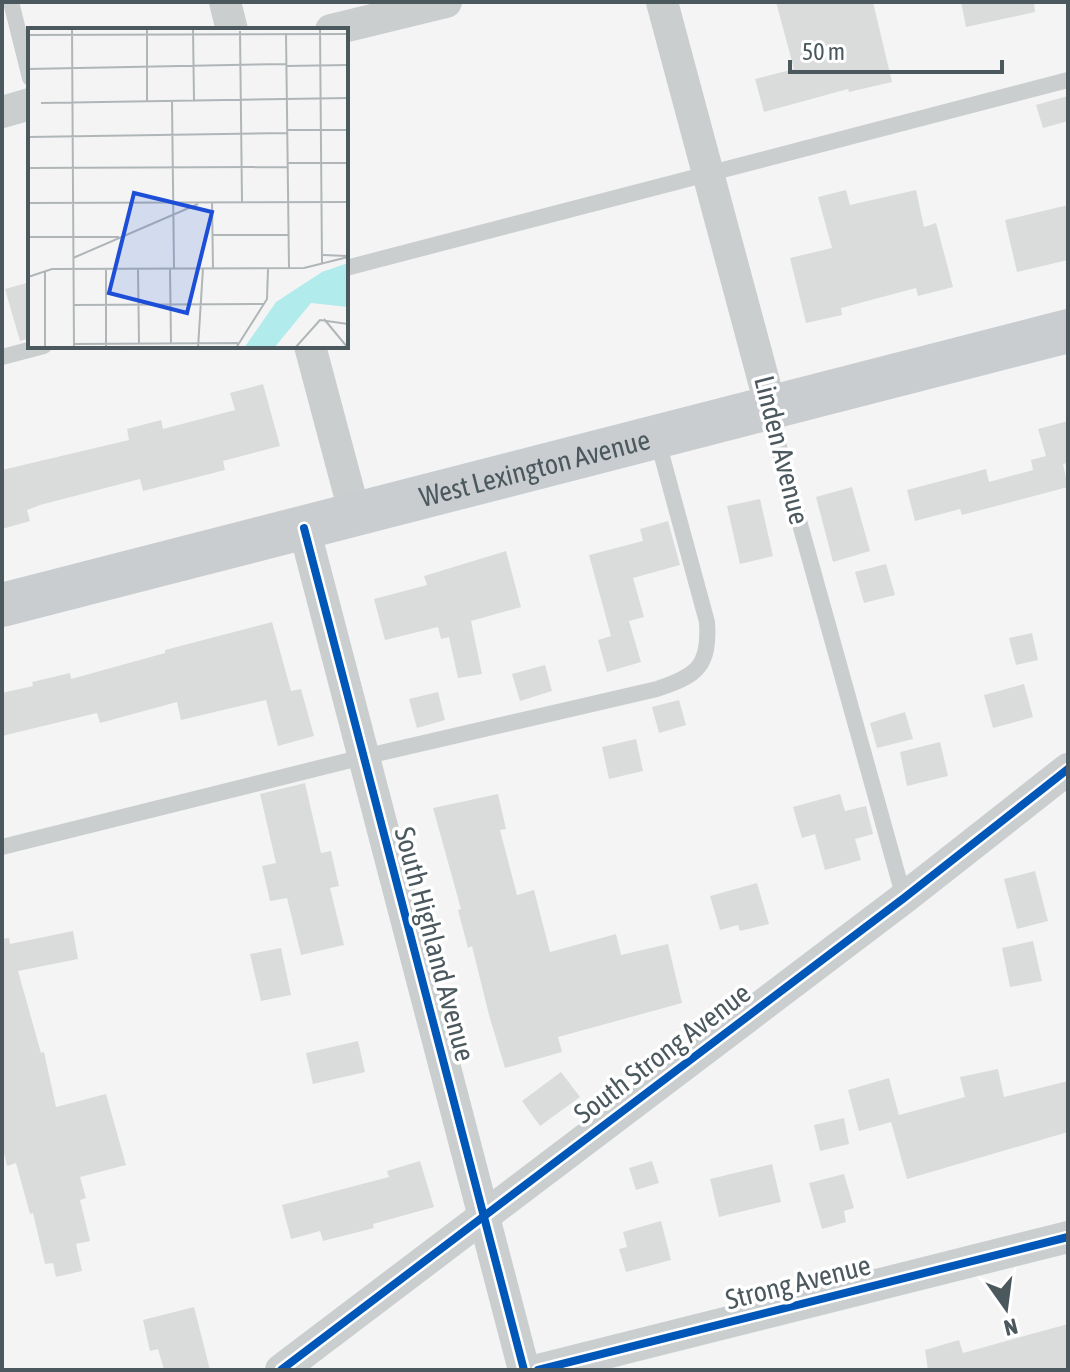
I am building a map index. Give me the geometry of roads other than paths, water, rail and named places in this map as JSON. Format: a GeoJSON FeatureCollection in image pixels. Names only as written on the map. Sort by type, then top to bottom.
{"type":"FeatureCollection","features":[{"type":"Feature","properties":{"kind":"main road","name":"West Lexington Avenue"},"geometry":{"type":"LineString","coordinates":[[2,605],[1068,331]]}},
{"type":"Feature","properties":{"kind":"street"},"geometry":{"type":"LineString","coordinates":[[225,2],[232,28]]}},
{"type":"Feature","properties":{"kind":"street"},"geometry":{"type":"LineString","coordinates":[[339,28],[446,2]]}},
{"type":"Feature","properties":{"kind":"street","name":"Linden Avenue"},"geometry":{"type":"LineString","coordinates":[[662,2],[771,408]]}},
{"type":"Feature","properties":{"kind":"street"},"geometry":{"type":"LineString","coordinates":[[2,112],[28,105]]}},
{"type":"Feature","properties":{"kind":"street"},"geometry":{"type":"LineString","coordinates":[[311,348],[355,515]]}},
{"type":"Feature","properties":{"kind":"street","name":"South Highland Avenue"},"geometry":{"type":"LineString","coordinates":[[304,528],[524,1370]]}},
{"type":"Feature","properties":{"kind":"street","name":"South Strong Avenue"},"geometry":{"type":"LineString","coordinates":[[281,1370],[1065,773]]}},
{"type":"Feature","properties":{"kind":"street","name":"Strong Avenue"},"geometry":{"type":"LineString","coordinates":[[538,1370],[1068,1237]]}},
{"type":"Feature","properties":{"kind":"lane"},"geometry":{"type":"LineString","coordinates":[[11,2],[28,70]]}},
{"type":"Feature","properties":{"kind":"lane"},"geometry":{"type":"LineString","coordinates":[[348,267],[1068,80]]}},
{"type":"Feature","properties":{"kind":"lane"},"geometry":{"type":"LineString","coordinates":[[2,357],[36,348]]}},
{"type":"Feature","properties":{"kind":"lane","name":"Linden Avenue"},"geometry":{"type":"LineString","coordinates":[[771,408],[781,456],[904,898]]}},
{"type":"Feature","properties":{"kind":"lane"},"geometry":{"type":"LineString","coordinates":[[2,847],[686,680],[703,663],[709,644],[707,622],[657,437]]}}]}
